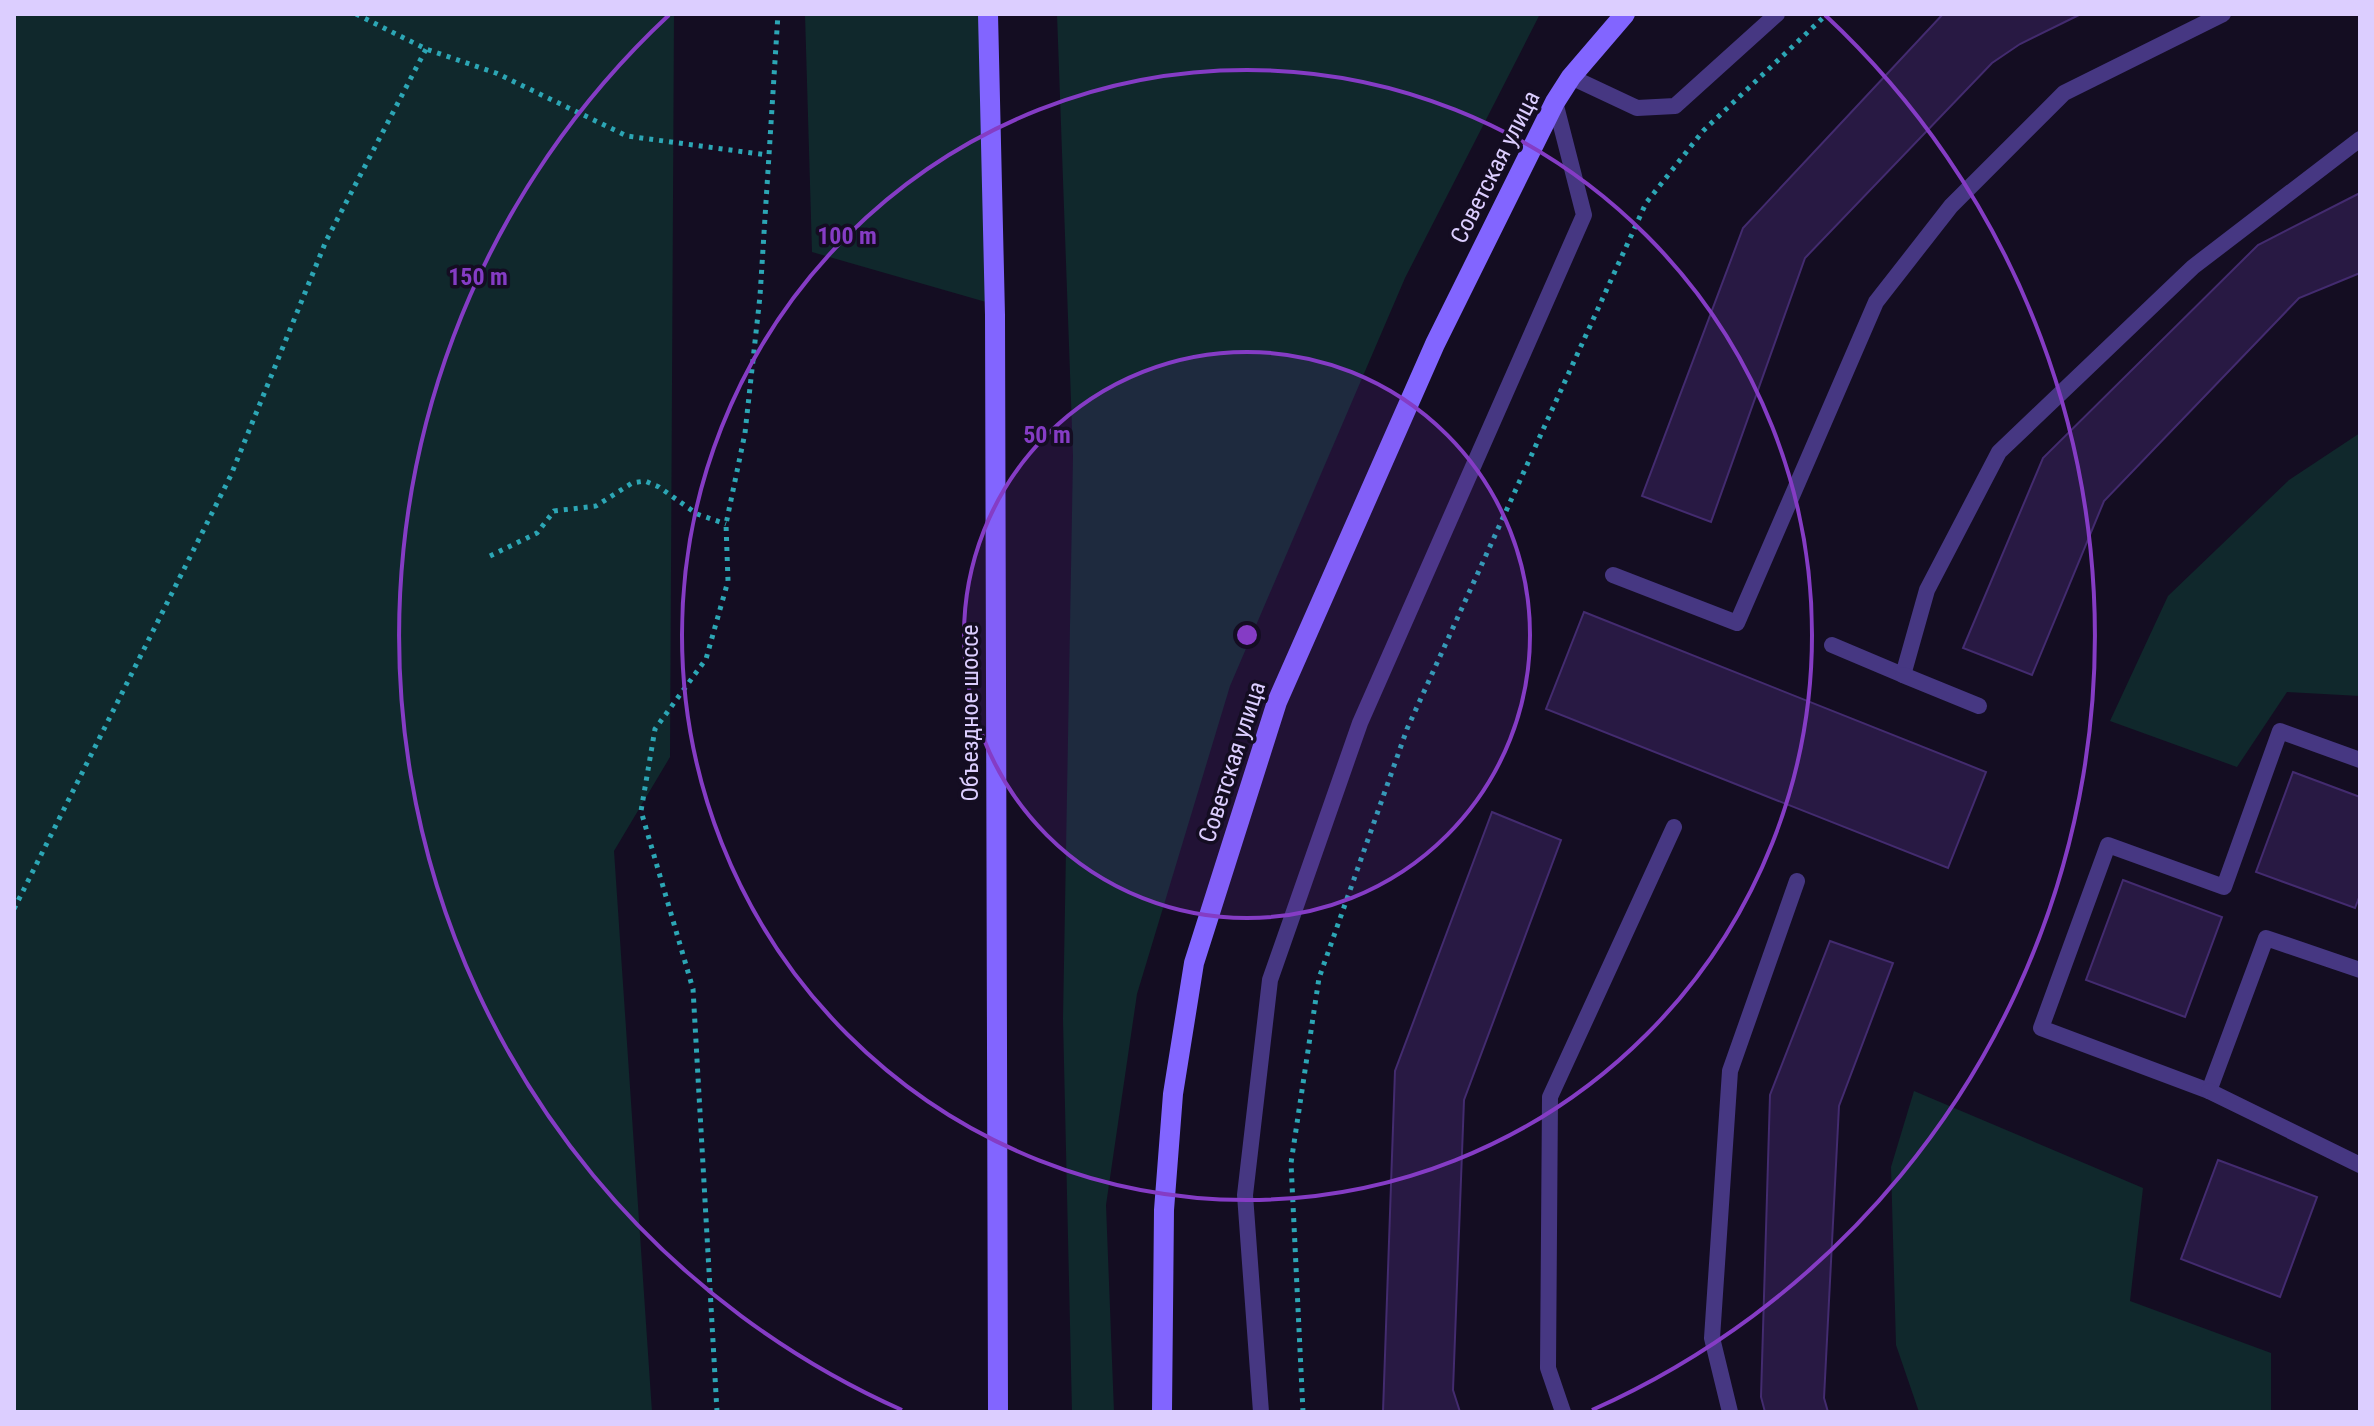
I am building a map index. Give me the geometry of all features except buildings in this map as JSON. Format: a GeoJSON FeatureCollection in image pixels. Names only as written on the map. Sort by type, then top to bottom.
{"type":"FeatureCollection","features":[{"type":"Feature","properties":{"kind":"street","name":"Объездное шоссе"},"geometry":{"type":"LineString","coordinates":[[988,14],[995,315],[998,1412]]}},
{"type":"Feature","properties":{"kind":"street","name":"Советская улица"},"geometry":{"type":"LineString","coordinates":[[1162,1412],[1164,1210],[1173,1094],[1194,963],[1277,702],[1435,344],[1555,102],[1571,77],[1625,14]]}},
{"type":"Feature","properties":{"kind":"lane"},"geometry":{"type":"LineString","coordinates":[[1571,77],[1637,108],[1675,106],[1777,14]]}},
{"type":"Feature","properties":{"kind":"lane"},"geometry":{"type":"LineString","coordinates":[[1613,575],[1737,623],[1876,302],[1951,206],[2064,93],[2223,14]]}},
{"type":"Feature","properties":{"kind":"lane"},"geometry":{"type":"LineString","coordinates":[[1261,1412],[1245,1195],[1270,980],[1360,723],[1584,215],[1555,102]]}},
{"type":"Feature","properties":{"kind":"lane"},"geometry":{"type":"LineString","coordinates":[[1903,675],[1927,590],[1999,452],[2193,267],[2360,139]]}},
{"type":"Feature","properties":{"kind":"lane"},"geometry":{"type":"LineString","coordinates":[[1832,645],[1979,706]]}},
{"type":"Feature","properties":{"kind":"lane"},"geometry":{"type":"LineString","coordinates":[[2360,760],[2280,731],[2224,887],[2108,845],[2041,1028],[2209,1091],[2360,1165]]}},
{"type":"Feature","properties":{"kind":"lane"},"geometry":{"type":"LineString","coordinates":[[1563,1412],[1548,1368],[1550,1097],[1674,827]]}},
{"type":"Feature","properties":{"kind":"lane"},"geometry":{"type":"LineString","coordinates":[[1730,1412],[1712,1338],[1730,1071],[1797,881]]}},
{"type":"Feature","properties":{"kind":"lane"},"geometry":{"type":"LineString","coordinates":[[2209,1091],[2266,938],[2360,970]]}},
{"type":"Feature","properties":{"kind":"path"},"geometry":{"type":"LineString","coordinates":[[356,14],[426,49],[496,73],[627,136],[767,155]]}},
{"type":"Feature","properties":{"kind":"path"},"geometry":{"type":"LineString","coordinates":[[717,1412],[693,989],[641,811],[655,729],[706,659],[728,581],[726,524],[745,433],[760,296],[778,14]]}},
{"type":"Feature","properties":{"kind":"path"},"geometry":{"type":"LineString","coordinates":[[1303,1412],[1291,1163],[1293,1147],[1319,978],[1407,729],[1646,203],[1703,131],[1827,14]]}},
{"type":"Feature","properties":{"kind":"path"},"geometry":{"type":"LineString","coordinates":[[14,909],[231,475],[326,241],[426,49]]}},
{"type":"Feature","properties":{"kind":"path"},"geometry":{"type":"LineString","coordinates":[[490,556],[537,533],[554,511],[596,506],[632,483],[645,481],[659,487],[697,514],[726,524]]}},
{"type":"Feature","properties":{"kind":"green space"},"geometry":{"type":"Polygon","coordinates":[[[14,14],[674,14],[670,757],[614,851],[652,1412],[14,1412],[14,14]]]}},
{"type":"Feature","properties":{"kind":"green space"},"geometry":{"type":"Polygon","coordinates":[[[805,14],[980,14],[986,302],[812,252],[805,14]]]}},
{"type":"Feature","properties":{"kind":"green space"},"geometry":{"type":"Polygon","coordinates":[[[1057,14],[1540,14],[1405,278],[1230,686],[1137,994],[1106,1205],[1114,1412],[1072,1412],[1063,1019],[1073,456],[1057,14]]]}},
{"type":"Feature","properties":{"kind":"green space"},"geometry":{"type":"Polygon","coordinates":[[[2360,433],[2360,696],[2287,692],[2237,767],[2110,721],[2168,596],[2289,480],[2360,433]]]}},
{"type":"Feature","properties":{"kind":"green space"},"geometry":{"type":"Polygon","coordinates":[[[1914,1091],[2143,1188],[2130,1301],[2271,1353],[2271,1412],[1919,1412],[1896,1345],[1891,1167],[1914,1091]]]}}]}
